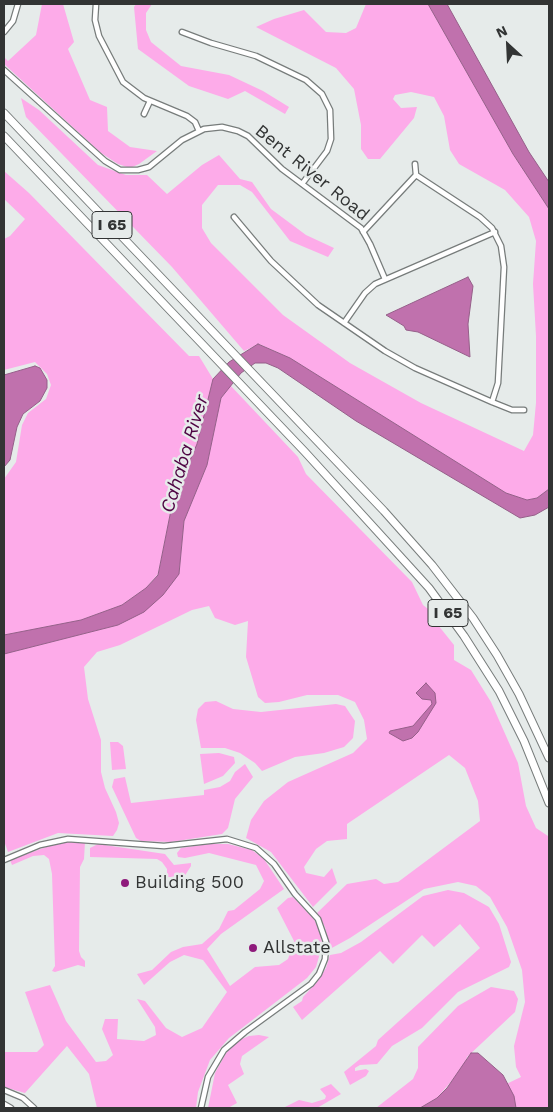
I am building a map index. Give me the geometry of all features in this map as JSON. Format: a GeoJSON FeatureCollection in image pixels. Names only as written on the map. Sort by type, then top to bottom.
{"type":"FeatureCollection","features":[{"type":"Feature","properties":{"kind":"highway","name":"I 65"},"geometry":{"type":"LineString","coordinates":[[4,113],[405,534],[460,601],[511,678],[549,758]]}},
{"type":"Feature","properties":{"kind":"highway","name":"I 65"},"geometry":{"type":"LineString","coordinates":[[4,136],[406,560],[464,636],[511,715],[549,803]]}},
{"type":"Feature","properties":{"kind":"street"},"geometry":{"type":"LineString","coordinates":[[4,32],[12,21],[18,4]]}},
{"type":"Feature","properties":{"kind":"street"},"geometry":{"type":"LineString","coordinates":[[96,4],[95,20],[99,36],[120,78],[129,89],[150,101],[187,116],[195,122],[199,131]]}},
{"type":"Feature","properties":{"kind":"street"},"geometry":{"type":"LineString","coordinates":[[182,32],[263,59],[306,80],[325,98],[331,114],[330,144],[302,184]]}},
{"type":"Feature","properties":{"kind":"street","name":"Bent River Road"},"geometry":{"type":"LineString","coordinates":[[4,70],[104,161],[120,170],[138,170],[149,167],[182,140],[199,131],[222,127],[248,136],[266,156],[363,232],[385,279]]}},
{"type":"Feature","properties":{"kind":"street"},"geometry":{"type":"LineString","coordinates":[[144,114],[150,101]]}},
{"type":"Feature","properties":{"kind":"street"},"geometry":{"type":"LineString","coordinates":[[363,232],[416,175],[415,164]]}},
{"type":"Feature","properties":{"kind":"street"},"geometry":{"type":"LineString","coordinates":[[416,175],[476,214],[494,232],[501,246],[504,267],[498,383],[492,402]]}},
{"type":"Feature","properties":{"kind":"street"},"geometry":{"type":"LineString","coordinates":[[234,217],[279,268],[318,306],[405,363],[512,410],[524,410]]}},
{"type":"Feature","properties":{"kind":"street"},"geometry":{"type":"LineString","coordinates":[[344,323],[368,290],[385,279],[494,232]]}},
{"type":"Feature","properties":{"kind":"street"},"geometry":{"type":"LineString","coordinates":[[4,860],[40,845],[68,839],[156,846],[227,839],[256,848],[274,864],[295,894],[318,920],[326,942],[325,959],[319,974],[311,984],[244,1032],[224,1050],[208,1077],[201,1108]]}},
{"type":"Feature","properties":{"kind":"street"},"geometry":{"type":"LineString","coordinates":[[4,1090],[22,1098],[34,1108]]}},
{"type":"Feature","properties":{"kind":"street"},"geometry":{"type":"LineString","coordinates":[[4,1104],[12,1108]]}},
{"type":"Feature","properties":{"kind":"shaded area"},"geometry":{"type":"Polygon","coordinates":[[[42,4],[63,4],[74,42],[68,49],[90,100],[107,107],[108,131],[130,147],[157,151],[139,164],[130,168],[118,164],[101,153],[4,64],[4,57],[8,61],[36,35],[42,4]]]}},
{"type":"Feature","properties":{"kind":"shaded area"},"geometry":{"type":"Polygon","coordinates":[[[136,4],[152,4],[146,13],[146,30],[151,42],[181,66],[229,75],[263,91],[289,107],[285,114],[245,91],[228,99],[189,86],[138,49],[134,7],[136,4]]]}},
{"type":"Feature","properties":{"kind":"shaded area"},"geometry":{"type":"Polygon","coordinates":[[[366,4],[428,4],[513,154],[549,209],[549,489],[537,498],[527,500],[506,493],[290,358],[259,344],[244,351],[172,267],[26,117],[21,98],[39,110],[98,165],[126,175],[147,175],[167,194],[202,165],[219,155],[240,179],[252,182],[271,209],[306,235],[334,248],[328,257],[290,241],[252,192],[240,185],[218,185],[202,205],[202,228],[211,243],[283,315],[350,363],[421,403],[524,451],[533,435],[536,403],[536,336],[533,284],[536,241],[529,217],[505,190],[459,164],[450,150],[444,116],[434,97],[411,92],[395,95],[393,99],[401,108],[417,107],[414,118],[380,159],[368,159],[361,149],[361,125],[354,89],[336,68],[256,27],[274,19],[304,10],[326,32],[346,33],[356,28],[366,4]]]}},
{"type":"Feature","properties":{"kind":"shaded area"},"geometry":{"type":"Polygon","coordinates":[[[428,4],[447,4],[529,152],[549,182],[549,209],[513,154],[428,4]]]}},
{"type":"Feature","properties":{"kind":"shaded area"},"geometry":{"type":"Polygon","coordinates":[[[4,171],[29,193],[189,356],[199,356],[213,379],[197,444],[173,500],[158,574],[146,588],[122,605],[81,620],[4,635],[4,479],[16,462],[22,425],[28,413],[46,399],[51,385],[47,374],[35,362],[4,370],[4,239],[10,236],[25,219],[4,199],[4,171]]]}},
{"type":"Feature","properties":{"kind":"shaded area"},"geometry":{"type":"Polygon","coordinates":[[[468,277],[473,286],[468,324],[470,357],[418,332],[406,330],[404,326],[386,315],[468,277]]]}},
{"type":"Feature","properties":{"kind":"shaded area"},"geometry":{"type":"Polygon","coordinates":[[[258,344],[290,358],[506,493],[527,500],[537,498],[549,489],[549,507],[535,515],[520,518],[356,421],[278,368],[266,363],[255,363],[241,373],[221,398],[207,465],[184,521],[179,574],[163,595],[144,612],[118,625],[4,654],[4,635],[81,620],[122,605],[146,588],[158,575],[173,500],[197,444],[213,379],[229,362],[258,344]]]}},
{"type":"Feature","properties":{"kind":"shaded area"},"geometry":{"type":"Polygon","coordinates":[[[35,366],[40,368],[47,380],[47,388],[40,401],[23,414],[17,427],[10,460],[4,467],[4,375],[35,366]]]}},
{"type":"Feature","properties":{"kind":"shaded area"},"geometry":{"type":"Polygon","coordinates":[[[230,385],[298,457],[306,474],[412,582],[423,605],[437,616],[438,625],[454,645],[454,660],[471,670],[491,702],[518,763],[526,806],[536,828],[548,836],[549,1108],[456,1108],[521,1077],[516,1067],[514,1046],[525,1002],[522,970],[507,927],[490,897],[476,886],[458,882],[424,889],[330,949],[325,927],[317,913],[347,884],[376,879],[384,884],[398,882],[480,821],[478,801],[465,768],[449,755],[347,824],[347,839],[327,841],[316,849],[304,867],[306,873],[324,877],[332,868],[337,883],[313,907],[271,852],[246,838],[251,820],[264,801],[288,782],[353,753],[367,739],[364,720],[355,702],[338,695],[307,695],[279,702],[265,703],[258,697],[246,657],[248,621],[235,625],[215,618],[209,606],[192,610],[120,645],[97,652],[84,667],[88,699],[101,740],[101,772],[105,788],[116,812],[119,823],[117,830],[113,836],[58,833],[8,852],[4,841],[4,654],[118,625],[179,574],[184,521],[207,465],[221,398],[230,385]]]}},
{"type":"Feature","properties":{"kind":"shaded area"},"geometry":{"type":"Polygon","coordinates":[[[426,683],[435,693],[436,703],[418,732],[412,738],[403,741],[389,733],[390,731],[413,726],[432,704],[431,700],[422,699],[416,693],[426,683]]]}},
{"type":"Feature","properties":{"kind":"shaded area"},"geometry":{"type":"Polygon","coordinates":[[[216,701],[233,709],[261,712],[336,704],[345,706],[355,721],[353,738],[344,747],[324,753],[295,757],[262,771],[255,763],[240,753],[225,748],[201,748],[196,720],[198,709],[205,702],[216,701]]]}},
{"type":"Feature","properties":{"kind":"shaded area"},"geometry":{"type":"Polygon","coordinates":[[[110,742],[118,742],[123,746],[126,769],[112,770],[110,742]]]}},
{"type":"Feature","properties":{"kind":"shaded area"},"geometry":{"type":"Polygon","coordinates":[[[219,753],[234,757],[235,763],[223,776],[204,784],[200,754],[219,753]]]}},
{"type":"Feature","properties":{"kind":"shaded area"},"geometry":{"type":"Polygon","coordinates":[[[245,764],[253,777],[235,799],[228,828],[222,834],[171,842],[141,841],[136,838],[112,787],[114,779],[125,777],[131,803],[204,795],[204,790],[220,787],[230,781],[235,772],[245,764]]]}},
{"type":"Feature","properties":{"kind":"shaded area"},"geometry":{"type":"Polygon","coordinates":[[[60,842],[85,842],[84,859],[80,867],[79,951],[85,961],[85,967],[78,965],[55,972],[52,971],[55,966],[52,874],[49,859],[44,855],[33,856],[12,865],[10,860],[60,842]]]}},
{"type":"Feature","properties":{"kind":"shaded area"},"geometry":{"type":"Polygon","coordinates":[[[98,844],[165,854],[174,865],[191,863],[191,866],[184,877],[167,877],[167,869],[157,859],[90,857],[90,848],[98,844]]]}},
{"type":"Feature","properties":{"kind":"shaded area"},"geometry":{"type":"Polygon","coordinates":[[[208,844],[228,844],[252,850],[264,859],[284,889],[221,934],[207,949],[230,986],[255,967],[279,965],[288,959],[294,941],[277,908],[288,898],[293,897],[314,919],[321,934],[322,946],[316,967],[307,978],[229,1038],[210,1060],[198,1092],[196,1108],[97,1108],[89,1074],[67,1046],[25,1093],[4,1087],[4,1052],[37,1052],[44,1045],[25,992],[50,985],[66,1021],[96,1062],[106,1061],[113,1055],[102,1029],[105,1019],[118,1019],[117,1039],[144,1041],[156,1035],[155,1027],[137,999],[145,1001],[166,1028],[182,1037],[202,1028],[227,992],[203,960],[184,955],[170,962],[144,985],[137,974],[152,970],[171,952],[183,947],[202,944],[219,929],[228,911],[234,910],[260,889],[264,881],[256,865],[209,853],[185,858],[178,857],[177,853],[181,848],[208,844]]]}},
{"type":"Feature","properties":{"kind":"shaded area"},"geometry":{"type":"Polygon","coordinates":[[[448,890],[464,893],[489,907],[499,924],[511,962],[509,967],[458,992],[422,1028],[392,1046],[377,1064],[360,1065],[355,1068],[355,1071],[366,1069],[369,1071],[366,1076],[350,1085],[344,1072],[376,1046],[378,1040],[480,948],[460,924],[434,947],[422,935],[393,964],[380,951],[302,1020],[293,1007],[302,1001],[303,997],[317,982],[326,968],[330,955],[341,953],[361,942],[423,896],[448,890]]]}},
{"type":"Feature","properties":{"kind":"shaded area"},"geometry":{"type":"Polygon","coordinates":[[[491,987],[514,991],[518,999],[515,1012],[467,1057],[465,1065],[437,1098],[420,1108],[376,1108],[413,1079],[418,1068],[418,1047],[458,1006],[491,987]]]}},
{"type":"Feature","properties":{"kind":"shaded area"},"geometry":{"type":"Polygon","coordinates":[[[249,1036],[269,1037],[242,1056],[240,1064],[244,1074],[228,1085],[237,1103],[228,1108],[208,1108],[215,1073],[226,1053],[237,1041],[249,1036]]]}},
{"type":"Feature","properties":{"kind":"shaded area"},"geometry":{"type":"Polygon","coordinates":[[[471,1053],[478,1053],[503,1075],[514,1096],[516,1108],[420,1108],[437,1098],[447,1088],[471,1053]]]}},
{"type":"Feature","properties":{"kind":"shaded area"},"geometry":{"type":"Polygon","coordinates":[[[331,1084],[341,1094],[317,1108],[283,1108],[299,1100],[312,1103],[325,1099],[326,1096],[320,1089],[331,1084]]]}},
{"type":"Feature","properties":{"kind":"place","name":"Building 500"},"geometry":{"type":"Point","coordinates":[125,883]}},
{"type":"Feature","properties":{"kind":"place","name":"Allstate"},"geometry":{"type":"Point","coordinates":[253,948]}},
{"type":"Feature","properties":{"kind":"water label","name":"Cahaba River"},"geometry":{"type":"Point","coordinates":[185,454]}}]}
